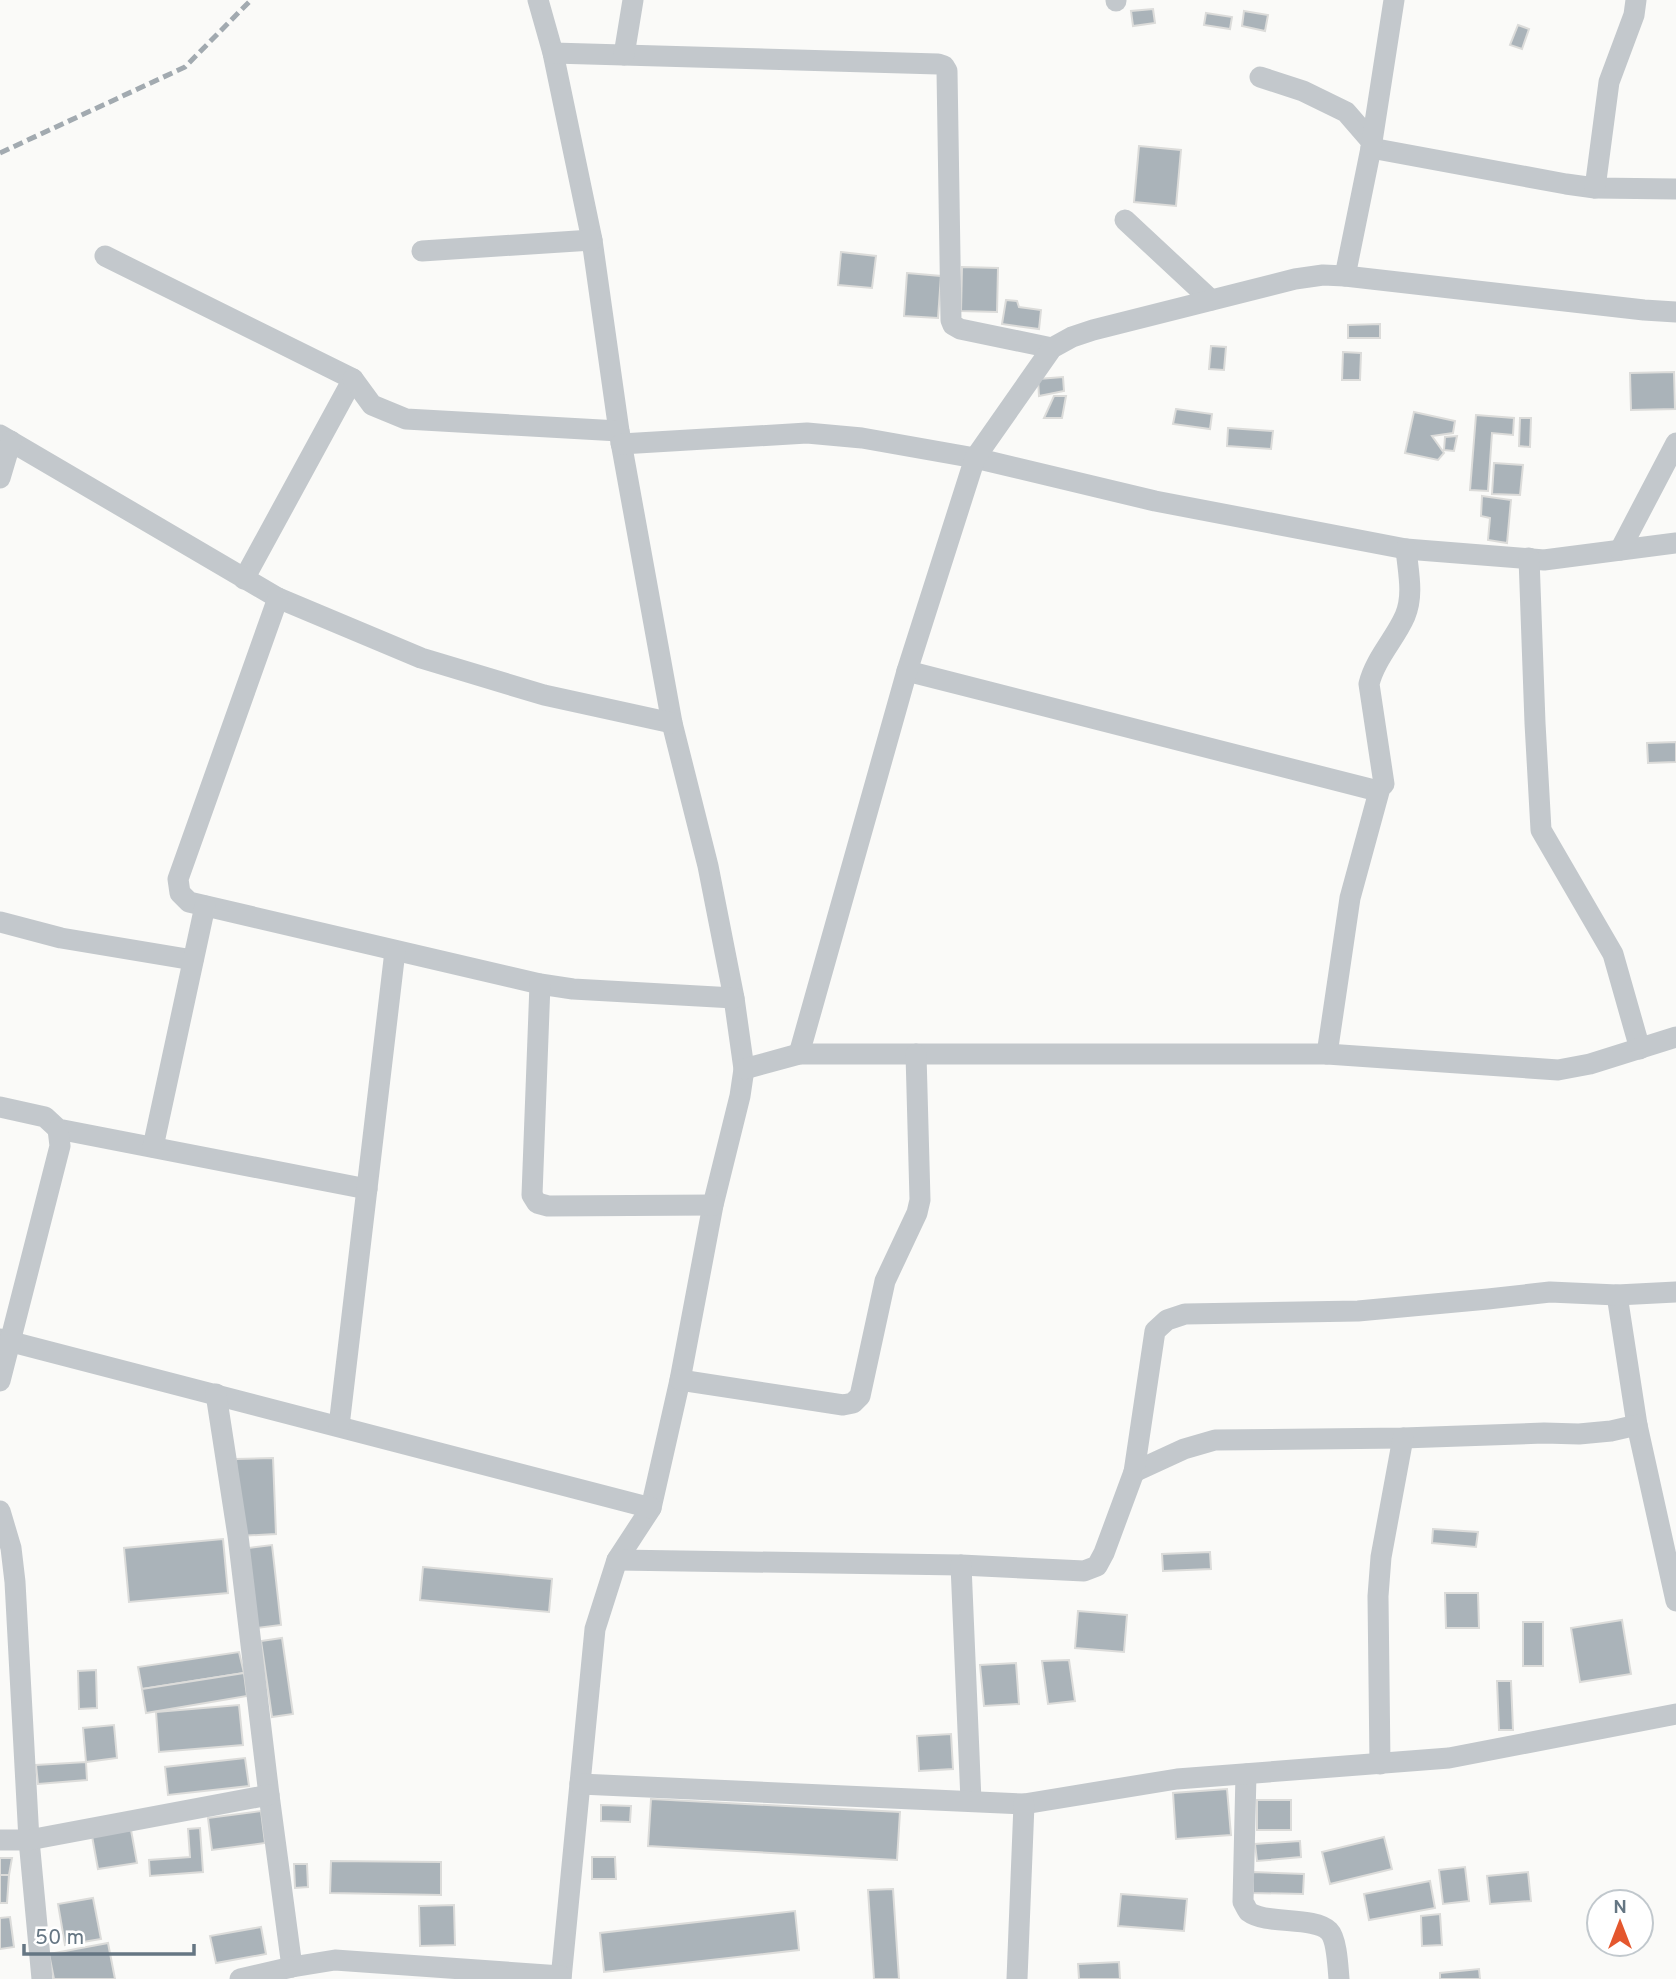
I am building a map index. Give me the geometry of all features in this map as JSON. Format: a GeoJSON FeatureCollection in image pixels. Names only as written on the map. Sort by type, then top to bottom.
{"type":"FeatureCollection","features":[{"type":"Feature","properties":{"kind":"street"},"geometry":{"type":"LineString","coordinates":[[240,1979],[335,1960],[561,1978],[595,1629],[617,1560],[651,1508],[680,1380],[713,1205],[740,1096],[744,1069],[734,998],[708,866],[672,723],[620,438],[592,240],[553,53],[538,0]]}},
{"type":"Feature","properties":{"kind":"street"},"geometry":{"type":"LineString","coordinates":[[624,55],[633,0]]}},
{"type":"Feature","properties":{"kind":"street"},"geometry":{"type":"LineString","coordinates":[[1345,276],[1372,145],[1394,0]]}},
{"type":"Feature","properties":{"kind":"street"},"geometry":{"type":"LineString","coordinates":[[1595,188],[1609,82],[1634,16],[1636,0]]}},
{"type":"Feature","properties":{"kind":"street"},"geometry":{"type":"LineString","coordinates":[[553,53],[944,66],[947,71],[951,320],[953,325],[960,329],[1052,348]]}},
{"type":"Feature","properties":{"kind":"street"},"geometry":{"type":"LineString","coordinates":[[1260,77],[1303,91],[1346,112],[1372,145],[1566,184],[1595,188],[1676,189]]}},
{"type":"Feature","properties":{"kind":"street"},"geometry":{"type":"LineString","coordinates":[[1125,220],[1211,300]]}},
{"type":"Feature","properties":{"kind":"street"},"geometry":{"type":"LineString","coordinates":[[422,251],[592,240]]}},
{"type":"Feature","properties":{"kind":"street"},"geometry":{"type":"LineString","coordinates":[[105,256],[353,379],[372,405],[406,419],[620,438],[807,433],[862,438],[975,458],[1155,501],[1406,550],[1544,560],[1676,543]]}},
{"type":"Feature","properties":{"kind":"street"},"geometry":{"type":"LineString","coordinates":[[799,1054],[907,671],[975,458],[1052,348],[1093,330],[1295,279],[1323,275],[1676,312]]}},
{"type":"Feature","properties":{"kind":"street"},"geometry":{"type":"LineString","coordinates":[[244,579],[353,379]]}},
{"type":"Feature","properties":{"kind":"street"},"geometry":{"type":"LineString","coordinates":[[0,478],[6,438],[278,598],[421,658],[544,695],[672,723]]}},
{"type":"Feature","properties":{"kind":"street"},"geometry":{"type":"LineString","coordinates":[[1620,550],[1676,443]]}},
{"type":"Feature","properties":{"kind":"street"},"geometry":{"type":"LineString","coordinates":[[1327,1054],[1348,906],[1380,788],[1384,784],[1369,684],[1371,673],[1406,614],[1410,593],[1406,550]]}},
{"type":"Feature","properties":{"kind":"street"},"geometry":{"type":"LineString","coordinates":[[1529,558],[1541,830],[1613,954],[1640,1049]]}},
{"type":"Feature","properties":{"kind":"street"},"geometry":{"type":"LineString","coordinates":[[278,598],[178,879],[180,893],[189,902],[540,984],[573,989],[734,998]]}},
{"type":"Feature","properties":{"kind":"street"},"geometry":{"type":"LineString","coordinates":[[907,671],[1374,790],[1380,788]]}},
{"type":"Feature","properties":{"kind":"street"},"geometry":{"type":"LineString","coordinates":[[153,1147],[205,906]]}},
{"type":"Feature","properties":{"kind":"street"},"geometry":{"type":"LineString","coordinates":[[0,922],[61,938],[193,960]]}},
{"type":"Feature","properties":{"kind":"street"},"geometry":{"type":"LineString","coordinates":[[339,1426],[395,951]]}},
{"type":"Feature","properties":{"kind":"street"},"geometry":{"type":"LineString","coordinates":[[540,984],[532,1195],[537,1203],[548,1206],[713,1205]]}},
{"type":"Feature","properties":{"kind":"street"},"geometry":{"type":"LineString","coordinates":[[744,1069],[799,1054],[1327,1054],[1558,1070],[1590,1064],[1676,1037]]}},
{"type":"Feature","properties":{"kind":"street"},"geometry":{"type":"LineString","coordinates":[[680,1380],[843,1405],[853,1404],[860,1395],[885,1281],[917,1213],[920,1199],[916,1054]]}},
{"type":"Feature","properties":{"kind":"street"},"geometry":{"type":"LineString","coordinates":[[0,1107],[45,1116],[58,1129],[367,1189]]}},
{"type":"Feature","properties":{"kind":"street"},"geometry":{"type":"LineString","coordinates":[[0,1381],[6,1340],[60,1146],[58,1129]]}},
{"type":"Feature","properties":{"kind":"street"},"geometry":{"type":"LineString","coordinates":[[617,1560],[961,1565],[1084,1570],[1097,1566],[1104,1553],[1133,1472],[1155,1331],[1167,1320],[1185,1314],[1357,1311],[1550,1292],[1616,1295],[1676,1292]]}},
{"type":"Feature","properties":{"kind":"street"},"geometry":{"type":"LineString","coordinates":[[1616,1295],[1637,1425],[1676,1601]]}},
{"type":"Feature","properties":{"kind":"street"},"geometry":{"type":"LineString","coordinates":[[6,1340],[651,1508]]}},
{"type":"Feature","properties":{"kind":"street"},"geometry":{"type":"LineString","coordinates":[[216,1394],[238,1536],[292,1967]]}},
{"type":"Feature","properties":{"kind":"street"},"geometry":{"type":"LineString","coordinates":[[1133,1472],[1184,1449],[1215,1440],[1578,1434],[1637,1425]]}},
{"type":"Feature","properties":{"kind":"street"},"geometry":{"type":"LineString","coordinates":[[1380,1763],[1379,1583],[1381,1557],[1403,1438]]}},
{"type":"Feature","properties":{"kind":"street"},"geometry":{"type":"LineString","coordinates":[[0,1511],[11,1548],[15,1582],[29,1840],[43,1979]]}},
{"type":"Feature","properties":{"kind":"street"},"geometry":{"type":"LineString","coordinates":[[961,1565],[971,1801]]}},
{"type":"Feature","properties":{"kind":"street"},"geometry":{"type":"LineString","coordinates":[[580,1784],[1024,1804],[1177,1779],[1449,1758],[1676,1714]]}},
{"type":"Feature","properties":{"kind":"street"},"geometry":{"type":"LineString","coordinates":[[1246,1774],[1244,1902],[1248,1911],[1259,1916],[1321,1926],[1330,1931],[1334,1940],[1339,1979]]}},
{"type":"Feature","properties":{"kind":"street"},"geometry":{"type":"LineString","coordinates":[[0,1840],[29,1840],[269,1795]]}},
{"type":"Feature","properties":{"kind":"street"},"geometry":{"type":"LineString","coordinates":[[1017,1979],[1024,1804]]}},
{"type":"Feature","properties":{"kind":"building"},"geometry":{"type":"Polygon","coordinates":[[[1153,9],[1155,23],[1133,26],[1131,11],[1153,9]]]}},
{"type":"Feature","properties":{"kind":"building"},"geometry":{"type":"Polygon","coordinates":[[[1244,11],[1268,15],[1265,31],[1242,26],[1244,11]]]}},
{"type":"Feature","properties":{"kind":"building"},"geometry":{"type":"Polygon","coordinates":[[[1206,13],[1232,17],[1230,29],[1204,25],[1206,13]]]}},
{"type":"Feature","properties":{"kind":"building"},"geometry":{"type":"Polygon","coordinates":[[[1518,25],[1529,29],[1522,49],[1510,45],[1518,25]]]}},
{"type":"Feature","properties":{"kind":"building"},"geometry":{"type":"Polygon","coordinates":[[[1139,146],[1181,150],[1176,206],[1134,202],[1139,146]]]}},
{"type":"Feature","properties":{"kind":"building"},"geometry":{"type":"Polygon","coordinates":[[[841,252],[876,256],[872,288],[838,285],[841,252]]]}},
{"type":"Feature","properties":{"kind":"building"},"geometry":{"type":"Polygon","coordinates":[[[962,267],[998,268],[997,312],[961,311],[962,267]]]}},
{"type":"Feature","properties":{"kind":"building"},"geometry":{"type":"Polygon","coordinates":[[[907,273],[941,276],[938,318],[904,316],[907,273]]]}},
{"type":"Feature","properties":{"kind":"building"},"geometry":{"type":"Polygon","coordinates":[[[1006,300],[1017,301],[1019,307],[1041,310],[1039,329],[1002,324],[1006,300]]]}},
{"type":"Feature","properties":{"kind":"building"},"geometry":{"type":"Polygon","coordinates":[[[1380,324],[1380,338],[1348,338],[1348,325],[1380,324]]]}},
{"type":"Feature","properties":{"kind":"building"},"geometry":{"type":"Polygon","coordinates":[[[1211,346],[1226,347],[1224,370],[1209,369],[1211,346]]]}},
{"type":"Feature","properties":{"kind":"building"},"geometry":{"type":"Polygon","coordinates":[[[1343,352],[1361,353],[1360,380],[1342,380],[1343,352]]]}},
{"type":"Feature","properties":{"kind":"building"},"geometry":{"type":"Polygon","coordinates":[[[1674,372],[1675,409],[1631,410],[1630,373],[1674,372]]]}},
{"type":"Feature","properties":{"kind":"building"},"geometry":{"type":"Polygon","coordinates":[[[1063,377],[1064,391],[1039,396],[1038,379],[1063,377]]]}},
{"type":"Feature","properties":{"kind":"building"},"geometry":{"type":"Polygon","coordinates":[[[1054,396],[1066,396],[1062,418],[1044,418],[1054,396]]]}},
{"type":"Feature","properties":{"kind":"building"},"geometry":{"type":"Polygon","coordinates":[[[1176,409],[1212,414],[1210,429],[1173,424],[1176,409]]]}},
{"type":"Feature","properties":{"kind":"building"},"geometry":{"type":"Polygon","coordinates":[[[1414,412],[1455,421],[1453,433],[1432,436],[1444,453],[1438,460],[1405,453],[1414,412]]]}},
{"type":"Feature","properties":{"kind":"building"},"geometry":{"type":"Polygon","coordinates":[[[1476,415],[1514,418],[1513,435],[1492,433],[1488,491],[1470,490],[1476,415]]]}},
{"type":"Feature","properties":{"kind":"building"},"geometry":{"type":"Polygon","coordinates":[[[1520,418],[1531,418],[1530,447],[1519,446],[1520,418]]]}},
{"type":"Feature","properties":{"kind":"building"},"geometry":{"type":"Polygon","coordinates":[[[1228,428],[1273,431],[1271,449],[1227,446],[1228,428]]]}},
{"type":"Feature","properties":{"kind":"building"},"geometry":{"type":"Polygon","coordinates":[[[1457,436],[1454,451],[1444,450],[1445,437],[1457,436]]]}},
{"type":"Feature","properties":{"kind":"building"},"geometry":{"type":"Polygon","coordinates":[[[1494,463],[1523,465],[1520,495],[1492,494],[1494,463]]]}},
{"type":"Feature","properties":{"kind":"building"},"geometry":{"type":"Polygon","coordinates":[[[1482,496],[1511,500],[1507,543],[1488,540],[1490,518],[1481,516],[1482,496]]]}},
{"type":"Feature","properties":{"kind":"building"},"geometry":{"type":"Polygon","coordinates":[[[1676,742],[1676,762],[1648,763],[1647,743],[1676,742]]]}},
{"type":"Feature","properties":{"kind":"building"},"geometry":{"type":"Polygon","coordinates":[[[273,1458],[276,1534],[238,1536],[236,1459],[273,1458]]]}},
{"type":"Feature","properties":{"kind":"building"},"geometry":{"type":"Polygon","coordinates":[[[1433,1529],[1478,1532],[1476,1547],[1432,1543],[1433,1529]]]}},
{"type":"Feature","properties":{"kind":"building"},"geometry":{"type":"Polygon","coordinates":[[[223,1539],[228,1593],[129,1602],[124,1548],[223,1539]]]}},
{"type":"Feature","properties":{"kind":"building"},"geometry":{"type":"Polygon","coordinates":[[[272,1545],[281,1625],[257,1628],[248,1548],[272,1545]]]}},
{"type":"Feature","properties":{"kind":"building"},"geometry":{"type":"Polygon","coordinates":[[[1210,1552],[1211,1569],[1163,1571],[1162,1554],[1210,1552]]]}},
{"type":"Feature","properties":{"kind":"building"},"geometry":{"type":"Polygon","coordinates":[[[423,1567],[552,1579],[549,1612],[420,1600],[423,1567]]]}},
{"type":"Feature","properties":{"kind":"building"},"geometry":{"type":"Polygon","coordinates":[[[1445,1593],[1478,1593],[1479,1628],[1446,1628],[1445,1593]]]}},
{"type":"Feature","properties":{"kind":"building"},"geometry":{"type":"Polygon","coordinates":[[[1078,1611],[1127,1615],[1124,1652],[1075,1648],[1078,1611]]]}},
{"type":"Feature","properties":{"kind":"building"},"geometry":{"type":"Polygon","coordinates":[[[1622,1620],[1631,1674],[1580,1682],[1571,1628],[1622,1620]]]}},
{"type":"Feature","properties":{"kind":"building"},"geometry":{"type":"Polygon","coordinates":[[[1523,1622],[1543,1622],[1543,1666],[1523,1666],[1523,1622]]]}},
{"type":"Feature","properties":{"kind":"building"},"geometry":{"type":"Polygon","coordinates":[[[282,1638],[293,1714],[272,1717],[261,1641],[282,1638]]]}},
{"type":"Feature","properties":{"kind":"building"},"geometry":{"type":"Polygon","coordinates":[[[239,1652],[244,1673],[142,1689],[138,1667],[239,1652]]]}},
{"type":"Feature","properties":{"kind":"building"},"geometry":{"type":"Polygon","coordinates":[[[1069,1660],[1075,1701],[1048,1704],[1042,1661],[1069,1660]]]}},
{"type":"Feature","properties":{"kind":"building"},"geometry":{"type":"Polygon","coordinates":[[[1016,1663],[1019,1704],[984,1706],[980,1665],[1016,1663]]]}},
{"type":"Feature","properties":{"kind":"building"},"geometry":{"type":"Polygon","coordinates":[[[96,1670],[97,1708],[79,1709],[78,1671],[96,1670]]]}},
{"type":"Feature","properties":{"kind":"building"},"geometry":{"type":"Polygon","coordinates":[[[244,1673],[247,1696],[146,1713],[142,1689],[244,1673]]]}},
{"type":"Feature","properties":{"kind":"building"},"geometry":{"type":"Polygon","coordinates":[[[1497,1681],[1511,1681],[1513,1730],[1499,1730],[1497,1681]]]}},
{"type":"Feature","properties":{"kind":"building"},"geometry":{"type":"Polygon","coordinates":[[[239,1705],[243,1745],[159,1752],[156,1712],[239,1705]]]}},
{"type":"Feature","properties":{"kind":"building"},"geometry":{"type":"Polygon","coordinates":[[[114,1725],[117,1758],[86,1762],[83,1728],[114,1725]]]}},
{"type":"Feature","properties":{"kind":"building"},"geometry":{"type":"Polygon","coordinates":[[[951,1734],[953,1769],[919,1771],[917,1736],[951,1734]]]}},
{"type":"Feature","properties":{"kind":"building"},"geometry":{"type":"Polygon","coordinates":[[[245,1758],[249,1786],[168,1795],[165,1767],[245,1758]]]}},
{"type":"Feature","properties":{"kind":"building"},"geometry":{"type":"Polygon","coordinates":[[[86,1762],[87,1780],[38,1784],[36,1765],[86,1762]]]}},
{"type":"Feature","properties":{"kind":"building"},"geometry":{"type":"Polygon","coordinates":[[[1227,1789],[1231,1835],[1176,1839],[1173,1793],[1227,1789]]]}},
{"type":"Feature","properties":{"kind":"building"},"geometry":{"type":"Polygon","coordinates":[[[651,1799],[900,1812],[897,1860],[648,1846],[651,1799]]]}},
{"type":"Feature","properties":{"kind":"building"},"geometry":{"type":"Polygon","coordinates":[[[1257,1800],[1291,1800],[1291,1830],[1257,1830],[1257,1800]]]}},
{"type":"Feature","properties":{"kind":"building"},"geometry":{"type":"Polygon","coordinates":[[[601,1805],[631,1806],[630,1822],[601,1821],[601,1805]]]}},
{"type":"Feature","properties":{"kind":"building"},"geometry":{"type":"Polygon","coordinates":[[[261,1811],[265,1843],[212,1850],[208,1818],[261,1811]]]}},
{"type":"Feature","properties":{"kind":"building"},"geometry":{"type":"Polygon","coordinates":[[[200,1828],[203,1872],[150,1876],[149,1860],[190,1857],[188,1829],[200,1828]]]}},
{"type":"Feature","properties":{"kind":"building"},"geometry":{"type":"Polygon","coordinates":[[[131,1830],[137,1863],[98,1869],[92,1836],[131,1830]]]}},
{"type":"Feature","properties":{"kind":"building"},"geometry":{"type":"Polygon","coordinates":[[[1384,1837],[1392,1869],[1330,1884],[1322,1852],[1384,1837]]]}},
{"type":"Feature","properties":{"kind":"building"},"geometry":{"type":"Polygon","coordinates":[[[1300,1841],[1301,1857],[1257,1861],[1255,1844],[1300,1841]]]}},
{"type":"Feature","properties":{"kind":"building"},"geometry":{"type":"Polygon","coordinates":[[[592,1857],[615,1857],[616,1879],[592,1879],[592,1857]]]}},
{"type":"Feature","properties":{"kind":"building"},"geometry":{"type":"Polygon","coordinates":[[[0,1858],[12,1858],[9,1875],[0,1875],[0,1858]]]}},
{"type":"Feature","properties":{"kind":"building"},"geometry":{"type":"Polygon","coordinates":[[[331,1861],[441,1862],[441,1895],[330,1893],[331,1861]]]}},
{"type":"Feature","properties":{"kind":"building"},"geometry":{"type":"Polygon","coordinates":[[[294,1864],[307,1864],[308,1887],[295,1888],[294,1864]]]}},
{"type":"Feature","properties":{"kind":"building"},"geometry":{"type":"Polygon","coordinates":[[[1465,1867],[1469,1901],[1443,1904],[1439,1870],[1465,1867]]]}},
{"type":"Feature","properties":{"kind":"building"},"geometry":{"type":"Polygon","coordinates":[[[1253,1872],[1304,1874],[1303,1894],[1253,1893],[1253,1872]]]}},
{"type":"Feature","properties":{"kind":"building"},"geometry":{"type":"Polygon","coordinates":[[[1528,1872],[1531,1901],[1490,1904],[1487,1876],[1528,1872]]]}},
{"type":"Feature","properties":{"kind":"building"},"geometry":{"type":"Polygon","coordinates":[[[0,1875],[9,1875],[7,1903],[0,1903],[0,1875]]]}},
{"type":"Feature","properties":{"kind":"building"},"geometry":{"type":"Polygon","coordinates":[[[1430,1881],[1435,1908],[1369,1920],[1364,1894],[1430,1881]]]}},
{"type":"Feature","properties":{"kind":"building"},"geometry":{"type":"Polygon","coordinates":[[[893,1889],[899,1979],[874,1979],[868,1890],[893,1889]]]}},
{"type":"Feature","properties":{"kind":"building"},"geometry":{"type":"Polygon","coordinates":[[[1121,1894],[1187,1899],[1184,1931],[1118,1926],[1121,1894]]]}},
{"type":"Feature","properties":{"kind":"building"},"geometry":{"type":"Polygon","coordinates":[[[93,1898],[101,1939],[65,1945],[58,1904],[93,1898]]]}},
{"type":"Feature","properties":{"kind":"building"},"geometry":{"type":"Polygon","coordinates":[[[454,1905],[455,1945],[420,1946],[419,1906],[454,1905]]]}},
{"type":"Feature","properties":{"kind":"building"},"geometry":{"type":"Polygon","coordinates":[[[795,1911],[799,1950],[604,1972],[600,1933],[795,1911]]]}},
{"type":"Feature","properties":{"kind":"building"},"geometry":{"type":"Polygon","coordinates":[[[1440,1914],[1442,1945],[1422,1946],[1421,1916],[1440,1914]]]}},
{"type":"Feature","properties":{"kind":"building"},"geometry":{"type":"Polygon","coordinates":[[[10,1917],[14,1947],[0,1949],[0,1918],[10,1917]]]}},
{"type":"Feature","properties":{"kind":"building"},"geometry":{"type":"Polygon","coordinates":[[[261,1927],[266,1954],[216,1963],[210,1936],[261,1927]]]}},
{"type":"Feature","properties":{"kind":"building"},"geometry":{"type":"Polygon","coordinates":[[[108,1943],[115,1979],[54,1979],[49,1954],[108,1943]]]}},
{"type":"Feature","properties":{"kind":"building"},"geometry":{"type":"Polygon","coordinates":[[[1119,1962],[1120,1979],[1079,1979],[1078,1964],[1119,1962]]]}},
{"type":"Feature","properties":{"kind":"building"},"geometry":{"type":"Polygon","coordinates":[[[1479,1969],[1480,1979],[1440,1979],[1440,1973],[1479,1969]]]}},
{"type":"Feature","properties":{"kind":"railway"},"geometry":{"type":"LineString","coordinates":[[0,153],[185,67],[251,0]]}}]}
